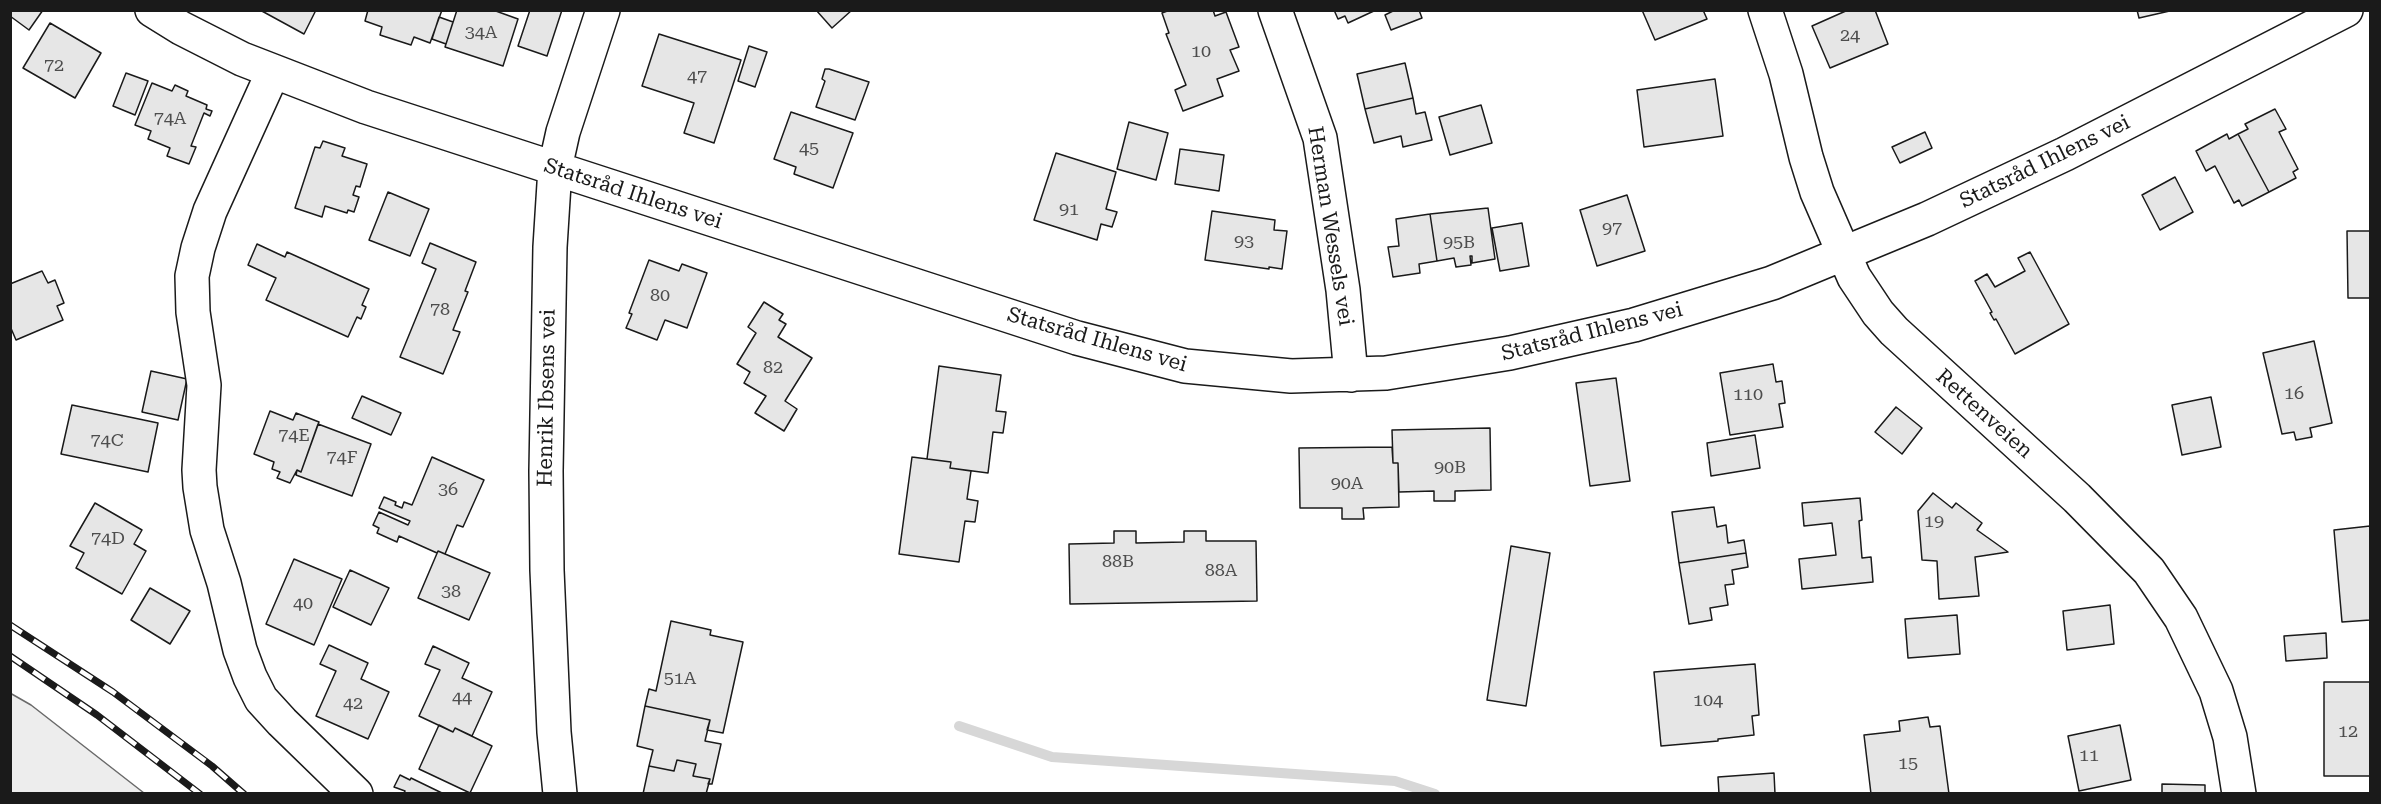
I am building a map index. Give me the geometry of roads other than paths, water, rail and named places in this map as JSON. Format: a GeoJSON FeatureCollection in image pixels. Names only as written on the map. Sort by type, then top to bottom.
{"type":"FeatureCollection","features":[{"type":"Feature","properties":{"kind":"street","name":"Statsråd Ihlens vei"},"geometry":{"type":"LineString","coordinates":[[152,10],[215,46],[273,72],[366,107],[1120,351],[1214,371],[1291,376],[1351,375],[1435,367],[1510,354],[1594,335],[1724,299],[1844,255],[1927,219],[2065,154],[2346,10]]}},
{"type":"Feature","properties":{"kind":"street","name":"Henrik Ibsens vei"},"geometry":{"type":"LineString","coordinates":[[560,794],[550,664],[546,471],[547,349],[555,168],[566,123],[603,10]]}},
{"type":"Feature","properties":{"kind":"street","name":"Herman Wessels vei"},"geometry":{"type":"LineString","coordinates":[[1275,10],[1320,138],[1343,290],[1351,375]]}},
{"type":"Feature","properties":{"kind":"street","name":"Rettenveien"},"geometry":{"type":"LineString","coordinates":[[1765,10],[1786,74],[1806,157],[1828,221],[1867,298],[1894,331],[2077,498],[2149,571],[2181,618],[2216,691],[2230,737],[2239,794]]}},
{"type":"Feature","properties":{"kind":"street"},"geometry":{"type":"LineString","coordinates":[[273,72],[210,211],[192,276],[193,312],[204,385],[199,470],[202,506],[240,650],[261,699],[356,794]]}},
{"type":"Feature","properties":{"kind":"waterway"},"geometry":{"type":"LineString","coordinates":[[959,726],[1052,757],[1395,781],[1435,794]]}},
{"type":"Feature","properties":{"kind":"railway"},"geometry":{"type":"LineString","coordinates":[[10,625],[113,692],[212,766],[244,794]]}},
{"type":"Feature","properties":{"kind":"railway"},"geometry":{"type":"LineString","coordinates":[[10,656],[97,715],[200,794]]}}]}
